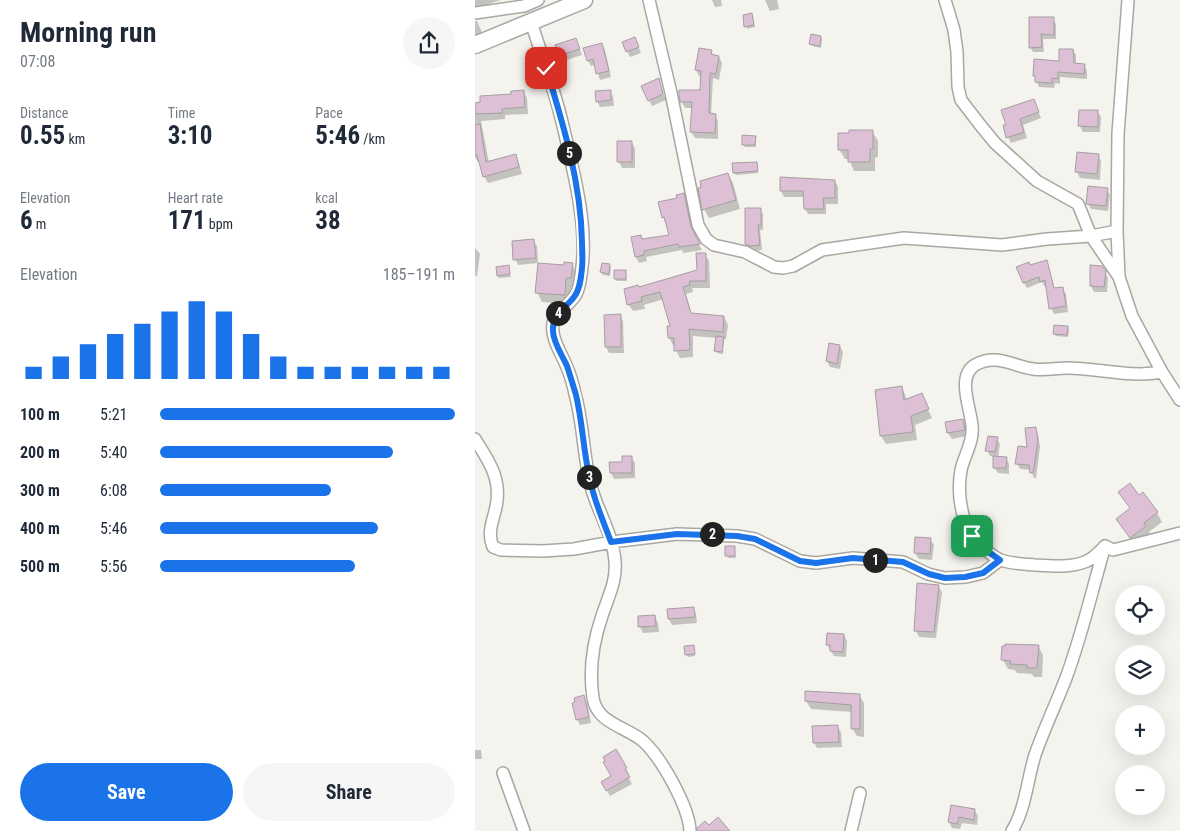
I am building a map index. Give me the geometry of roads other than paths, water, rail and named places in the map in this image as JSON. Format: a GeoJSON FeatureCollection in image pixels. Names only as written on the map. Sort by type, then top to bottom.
{"type":"FeatureCollection","features":[{"type":"Feature","properties":{"kind":"main road"},"geometry":{"type":"LineString","coordinates":[[475,45],[531,22],[561,5],[584,0]]}},
{"type":"Feature","properties":{"kind":"street"},"geometry":{"type":"LineString","coordinates":[[475,13],[524,6],[537,0]]}},
{"type":"Feature","properties":{"kind":"street"},"geometry":{"type":"LineString","coordinates":[[649,0],[671,93],[698,225],[706,239],[714,246],[745,252],[774,267],[783,268],[801,262],[823,250],[904,238],[1002,245],[1091,236],[1117,231]]}},
{"type":"Feature","properties":{"kind":"street"},"geometry":{"type":"LineString","coordinates":[[945,0],[955,37],[958,87],[961,100],[995,143],[1037,181],[1078,204],[1091,236],[1119,277],[1132,316],[1162,372],[1180,400]]}},
{"type":"Feature","properties":{"kind":"street"},"geometry":{"type":"LineString","coordinates":[[1119,277],[1117,231],[1118,134],[1128,0]]}},
{"type":"Feature","properties":{"kind":"street"},"geometry":{"type":"LineString","coordinates":[[531,22],[560,113],[577,188],[582,231],[583,265],[579,284],[575,296],[558,312],[554,321],[553,332],[575,395],[581,418],[587,468],[592,489],[615,558],[616,574],[613,587],[601,616],[593,649],[591,684],[593,702],[599,714],[644,741],[657,757],[683,804],[690,821],[690,831]]}},
{"type":"Feature","properties":{"kind":"street"},"geometry":{"type":"LineString","coordinates":[[1105,546],[1088,561],[1052,566],[1000,560],[980,546],[972,536],[967,524],[959,486],[973,428],[965,388],[966,376],[974,366],[987,361],[1003,360],[1031,369],[1066,368],[1134,375],[1162,372]]}},
{"type":"Feature","properties":{"kind":"street"},"geometry":{"type":"LineString","coordinates":[[475,439],[490,463],[495,478],[497,500],[490,527],[490,539],[493,547],[501,550],[543,552],[677,534],[737,536],[755,539],[800,561],[816,563],[853,558],[903,562],[929,574],[945,578],[965,577],[983,573],[1000,560]]}},
{"type":"Feature","properties":{"kind":"street"},"geometry":{"type":"LineString","coordinates":[[1105,546],[1113,550],[1180,533]]}},
{"type":"Feature","properties":{"kind":"street"},"geometry":{"type":"LineString","coordinates":[[1012,831],[1018,822],[1029,774],[1040,740],[1066,678],[1105,546]]}},
{"type":"Feature","properties":{"kind":"street"},"geometry":{"type":"LineString","coordinates":[[503,773],[524,831]]}},
{"type":"Feature","properties":{"kind":"street"},"geometry":{"type":"LineString","coordinates":[[851,831],[861,793]]}}]}
